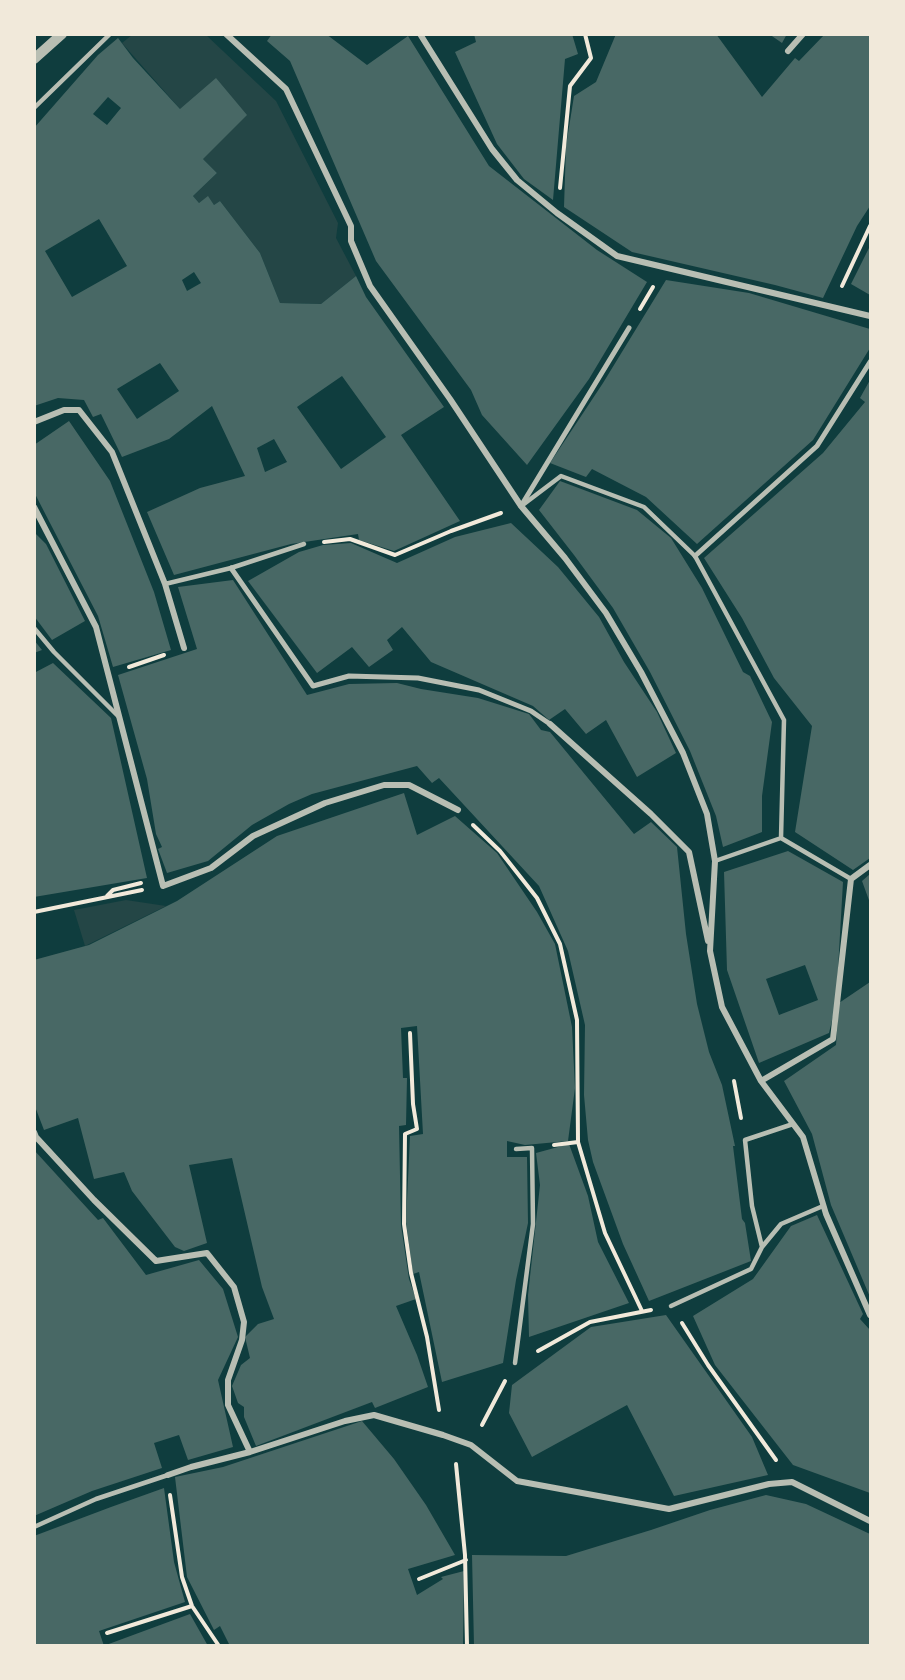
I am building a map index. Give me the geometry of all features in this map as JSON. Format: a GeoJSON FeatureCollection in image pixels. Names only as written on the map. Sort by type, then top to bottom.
{"type":"FeatureCollection","features":[{"type":"Feature","properties":{"kind":"street"},"geometry":{"type":"LineString","coordinates":[[34,59],[62,34]]}},
{"type":"Feature","properties":{"kind":"street"},"geometry":{"type":"LineString","coordinates":[[226,34],[286,89],[351,226],[351,241],[370,286],[450,399],[521,506],[565,558],[606,613],[641,672],[683,753],[707,814],[715,861],[710,951]]}},
{"type":"Feature","properties":{"kind":"street"},"geometry":{"type":"LineString","coordinates":[[420,34],[492,150],[517,180],[557,213],[617,256],[870,316]]}},
{"type":"Feature","properties":{"kind":"street"},"geometry":{"type":"LineString","coordinates":[[788,51],[803,34]]}},
{"type":"Feature","properties":{"kind":"street"},"geometry":{"type":"LineString","coordinates":[[521,506],[629,328]]}},
{"type":"Feature","properties":{"kind":"street"},"geometry":{"type":"LineString","coordinates":[[695,556],[817,446],[870,362]]}},
{"type":"Feature","properties":{"kind":"street"},"geometry":{"type":"LineString","coordinates":[[34,422],[64,410],[79,410],[112,452],[165,584],[184,648]]}},
{"type":"Feature","properties":{"kind":"street"},"geometry":{"type":"LineString","coordinates":[[34,507],[96,627],[163,886],[211,868],[253,836],[325,803],[384,785],[409,785],[458,810]]}},
{"type":"Feature","properties":{"kind":"street"},"geometry":{"type":"LineString","coordinates":[[231,567],[313,686],[349,676],[418,678],[479,690],[531,711],[550,724],[651,814],[689,852],[722,1007],[761,1081],[803,1137],[823,1206],[870,1315]]}},
{"type":"Feature","properties":{"kind":"street"},"geometry":{"type":"LineString","coordinates":[[761,1081],[833,1040],[851,879],[870,865]]}},
{"type":"Feature","properties":{"kind":"street"},"geometry":{"type":"LineString","coordinates":[[34,1132],[36,1137],[94,1200],[156,1261],[207,1252],[234,1287],[244,1322],[242,1340],[228,1380],[228,1405],[250,1452]]}},
{"type":"Feature","properties":{"kind":"street"},"geometry":{"type":"LineString","coordinates":[[168,1475],[250,1452],[345,1421],[374,1415],[443,1434],[471,1445],[517,1481],[669,1509],[769,1484],[792,1482],[870,1521]]}},
{"type":"Feature","properties":{"kind":"lane"},"geometry":{"type":"LineString","coordinates":[[34,108],[110,34]]}},
{"type":"Feature","properties":{"kind":"lane"},"geometry":{"type":"LineString","coordinates":[[521,506],[561,476],[644,507],[695,556],[784,720],[781,838]]}},
{"type":"Feature","properties":{"kind":"lane"},"geometry":{"type":"LineString","coordinates":[[165,584],[231,567],[304,544]]}},
{"type":"Feature","properties":{"kind":"lane"},"geometry":{"type":"LineString","coordinates":[[34,628],[54,652],[120,718]]}},
{"type":"Feature","properties":{"kind":"lane"},"geometry":{"type":"LineString","coordinates":[[715,861],[781,838],[851,879]]}},
{"type":"Feature","properties":{"kind":"lane"},"geometry":{"type":"LineString","coordinates":[[762,1247],[752,1206],[745,1140],[793,1124]]}},
{"type":"Feature","properties":{"kind":"lane"},"geometry":{"type":"LineString","coordinates":[[515,1364],[533,1224],[532,1148],[516,1149]]}},
{"type":"Feature","properties":{"kind":"lane"},"geometry":{"type":"LineString","coordinates":[[671,1306],[752,1269],[762,1247],[781,1224],[823,1206]]}},
{"type":"Feature","properties":{"kind":"lane"},"geometry":{"type":"LineString","coordinates":[[34,1527],[96,1499],[168,1475]]}},
{"type":"Feature","properties":{"kind":"path"},"geometry":{"type":"LineString","coordinates":[[557,213],[570,86],[591,58],[585,34]]}},
{"type":"Feature","properties":{"kind":"path"},"geometry":{"type":"LineString","coordinates":[[870,226],[840,290],[866,308],[870,316]]}},
{"type":"Feature","properties":{"kind":"path"},"geometry":{"type":"LineString","coordinates":[[629,328],[664,268]]}},
{"type":"Feature","properties":{"kind":"path"},"geometry":{"type":"LineString","coordinates":[[304,544],[350,539],[395,555],[451,531],[521,506]]}},
{"type":"Feature","properties":{"kind":"path"},"geometry":{"type":"LineString","coordinates":[[108,674],[184,648]]}},
{"type":"Feature","properties":{"kind":"path"},"geometry":{"type":"LineString","coordinates":[[458,810],[500,851],[537,898],[560,944],[577,1020],[578,1142],[605,1233],[642,1311],[590,1322],[515,1364],[471,1445]]}},
{"type":"Feature","properties":{"kind":"path"},"geometry":{"type":"LineString","coordinates":[[106,897],[113,890],[145,882]]}},
{"type":"Feature","properties":{"kind":"path"},"geometry":{"type":"LineString","coordinates":[[34,912],[163,886]]}},
{"type":"Feature","properties":{"kind":"path"},"geometry":{"type":"LineString","coordinates":[[410,1033],[413,1104],[417,1129],[405,1134],[404,1224],[411,1273],[427,1337],[443,1434]]}},
{"type":"Feature","properties":{"kind":"path"},"geometry":{"type":"LineString","coordinates":[[671,1306],[708,1365],[771,1452]]}},
{"type":"Feature","properties":{"kind":"path"},"geometry":{"type":"LineString","coordinates":[[454,1440],[466,1560],[467,1646]]}},
{"type":"Feature","properties":{"kind":"path"},"geometry":{"type":"LineString","coordinates":[[168,1475],[182,1577],[192,1606],[219,1646]]}},
{"type":"Feature","properties":{"kind":"path"},"geometry":{"type":"LineString","coordinates":[[419,1579],[466,1560]]}},
{"type":"Feature","properties":{"kind":"path"},"geometry":{"type":"LineString","coordinates":[[107,1633],[192,1606]]}},
{"type":"Feature","properties":{"kind":"shaded area"},"geometry":{"type":"Polygon","coordinates":[[[132,35],[206,35],[276,101],[338,223],[336,238],[356,276],[321,304],[280,303],[260,253],[220,201],[214,205],[208,197],[199,203],[193,196],[217,173],[203,159],[180,109],[122,43],[132,35]]]}},
{"type":"Feature","properties":{"kind":"shaded area"},"geometry":{"type":"Polygon","coordinates":[[[126,900],[166,906],[85,946],[74,910],[126,900]]]}},
{"type":"Feature","properties":{"kind":"building"},"geometry":{"type":"Polygon","coordinates":[[[272,34],[326,34],[367,65],[408,36],[489,166],[597,250],[647,282],[589,379],[527,465],[482,415],[471,390],[376,261],[290,61],[267,41],[272,34]]]}},
{"type":"Feature","properties":{"kind":"building"},"geometry":{"type":"Polygon","coordinates":[[[474,34],[572,34],[578,54],[565,59],[553,200],[524,179],[497,144],[455,52],[476,42],[474,34]]]}},
{"type":"Feature","properties":{"kind":"building"},"geometry":{"type":"Polygon","coordinates":[[[616,34],[716,34],[762,97],[795,58],[799,61],[825,34],[870,34],[870,206],[857,226],[823,298],[632,252],[564,207],[566,146],[574,96],[596,82],[616,34]]]}},
{"type":"Feature","properties":{"kind":"building"},"geometry":{"type":"Polygon","coordinates":[[[769,34],[787,34],[782,43],[769,34]]]}},
{"type":"Feature","properties":{"kind":"building"},"geometry":{"type":"Polygon","coordinates":[[[118,38],[133,58],[180,109],[216,78],[247,115],[203,159],[217,173],[193,196],[199,203],[208,196],[214,205],[220,201],[260,253],[280,303],[321,304],[356,276],[366,297],[444,407],[401,435],[460,521],[394,551],[359,540],[358,534],[291,544],[174,575],[147,512],[200,488],[245,476],[212,406],[169,439],[122,457],[101,414],[93,417],[84,400],[58,398],[34,406],[34,128],[98,55],[118,38]],[[108,97],[93,114],[107,125],[121,108],[108,97]],[[99,219],[45,251],[72,297],[127,266],[99,219]],[[194,272],[182,280],[187,291],[201,283],[194,272]],[[160,363],[117,389],[137,419],[179,391],[160,363]],[[342,376],[297,407],[341,469],[386,437],[342,376]],[[274,439],[257,448],[265,472],[287,462],[274,439]]]}},
{"type":"Feature","properties":{"kind":"building"},"geometry":{"type":"Polygon","coordinates":[[[870,246],[870,295],[851,284],[870,246]]]}},
{"type":"Feature","properties":{"kind":"building"},"geometry":{"type":"Polygon","coordinates":[[[666,280],[749,293],[870,329],[870,348],[813,440],[697,544],[646,497],[592,469],[586,477],[550,463],[603,383],[666,280]]]}},
{"type":"Feature","properties":{"kind":"building"},"geometry":{"type":"Polygon","coordinates":[[[870,380],[870,858],[853,870],[795,832],[812,726],[774,678],[742,618],[704,558],[823,453],[865,402],[860,398],[870,380]]]}},
{"type":"Feature","properties":{"kind":"building"},"geometry":{"type":"Polygon","coordinates":[[[69,421],[110,481],[154,592],[171,650],[113,667],[98,616],[34,492],[34,445],[69,421]]]}},
{"type":"Feature","properties":{"kind":"building"},"geometry":{"type":"Polygon","coordinates":[[[560,481],[637,510],[671,538],[702,588],[743,672],[750,676],[772,722],[762,796],[762,832],[723,847],[716,816],[690,751],[650,672],[613,608],[539,510],[560,481]]]}},
{"type":"Feature","properties":{"kind":"building"},"geometry":{"type":"Polygon","coordinates":[[[511,523],[558,567],[599,617],[624,662],[657,712],[676,753],[637,777],[606,720],[586,734],[565,709],[549,720],[533,706],[431,662],[402,627],[387,640],[393,650],[369,667],[352,647],[317,673],[248,581],[299,552],[323,545],[351,543],[397,563],[455,537],[511,523]]]}},
{"type":"Feature","properties":{"kind":"building"},"geometry":{"type":"Polygon","coordinates":[[[34,532],[46,544],[85,621],[52,640],[34,616],[34,532]]]}},
{"type":"Feature","properties":{"kind":"building"},"geometry":{"type":"Polygon","coordinates":[[[233,580],[307,695],[349,684],[397,683],[478,698],[529,714],[541,730],[550,732],[634,834],[651,822],[677,847],[686,934],[697,1004],[709,1052],[722,1085],[735,1146],[733,1146],[742,1219],[745,1223],[751,1261],[649,1301],[623,1244],[593,1162],[588,1140],[584,1095],[585,1025],[568,951],[539,886],[439,778],[432,783],[417,766],[312,794],[252,825],[208,861],[167,873],[158,849],[162,847],[156,834],[147,779],[118,675],[197,649],[178,587],[233,580]]]}},
{"type":"Feature","properties":{"kind":"building"},"geometry":{"type":"Polygon","coordinates":[[[34,640],[42,650],[34,653],[34,640]]]}},
{"type":"Feature","properties":{"kind":"building"},"geometry":{"type":"Polygon","coordinates":[[[53,663],[111,718],[147,878],[34,897],[34,673],[53,663]]]}},
{"type":"Feature","properties":{"kind":"building"},"geometry":{"type":"Polygon","coordinates":[[[404,793],[417,835],[455,816],[497,853],[537,912],[555,944],[572,1027],[575,1088],[568,1141],[525,1145],[507,1141],[507,1157],[527,1157],[528,1223],[503,1363],[442,1382],[419,1272],[413,1274],[406,1222],[410,1136],[423,1134],[417,1026],[401,1028],[403,1078],[407,1078],[406,1125],[399,1126],[401,1225],[409,1279],[416,1299],[396,1306],[428,1387],[375,1408],[372,1402],[256,1446],[244,1417],[244,1407],[238,1403],[232,1386],[241,1365],[250,1358],[245,1337],[258,1324],[274,1319],[262,1287],[232,1158],[189,1165],[207,1243],[184,1251],[175,1247],[132,1191],[124,1172],[94,1179],[78,1118],[44,1130],[34,1104],[34,960],[89,945],[177,901],[277,836],[404,793]]]}},
{"type":"Feature","properties":{"kind":"building"},"geometry":{"type":"Polygon","coordinates":[[[788,851],[843,882],[836,1004],[829,1033],[759,1063],[727,970],[724,872],[788,851]],[[805,965],[766,979],[779,1015],[818,1000],[805,965]]]}},
{"type":"Feature","properties":{"kind":"building"},"geometry":{"type":"Polygon","coordinates":[[[870,874],[870,903],[862,881],[870,874]]]}},
{"type":"Feature","properties":{"kind":"building"},"geometry":{"type":"Polygon","coordinates":[[[870,982],[870,1297],[831,1205],[812,1134],[784,1081],[836,1045],[839,1003],[870,982]]]}},
{"type":"Feature","properties":{"kind":"building"},"geometry":{"type":"Polygon","coordinates":[[[569,1144],[588,1196],[598,1242],[629,1303],[529,1337],[528,1295],[540,1185],[536,1153],[569,1144]]]}},
{"type":"Feature","properties":{"kind":"building"},"geometry":{"type":"Polygon","coordinates":[[[34,1150],[98,1220],[103,1218],[146,1275],[199,1260],[223,1289],[238,1337],[218,1380],[233,1447],[188,1460],[179,1435],[154,1443],[162,1468],[92,1491],[34,1516],[34,1150]]]}},
{"type":"Feature","properties":{"kind":"building"},"geometry":{"type":"Polygon","coordinates":[[[817,1215],[863,1314],[860,1319],[870,1330],[870,1493],[793,1465],[715,1365],[693,1316],[753,1279],[791,1226],[817,1215]]]}},
{"type":"Feature","properties":{"kind":"building"},"geometry":{"type":"Polygon","coordinates":[[[666,1315],[752,1437],[768,1475],[674,1496],[627,1405],[532,1457],[509,1413],[512,1385],[591,1327],[666,1315]]]}},
{"type":"Feature","properties":{"kind":"building"},"geometry":{"type":"Polygon","coordinates":[[[362,1421],[394,1459],[426,1505],[455,1555],[408,1569],[417,1595],[443,1579],[441,1577],[464,1571],[463,1645],[230,1646],[220,1626],[214,1630],[187,1577],[175,1477],[223,1467],[362,1421]]]}},
{"type":"Feature","properties":{"kind":"building"},"geometry":{"type":"Polygon","coordinates":[[[164,1488],[174,1562],[185,1602],[99,1631],[104,1646],[34,1646],[34,1536],[164,1488]]]}},
{"type":"Feature","properties":{"kind":"building"},"geometry":{"type":"Polygon","coordinates":[[[766,1495],[806,1504],[870,1534],[870,1646],[474,1646],[472,1555],[566,1556],[710,1510],[766,1495]]]}},
{"type":"Feature","properties":{"kind":"building"},"geometry":{"type":"Polygon","coordinates":[[[190,1614],[208,1646],[106,1646],[106,1645],[190,1614]]]}}]}
